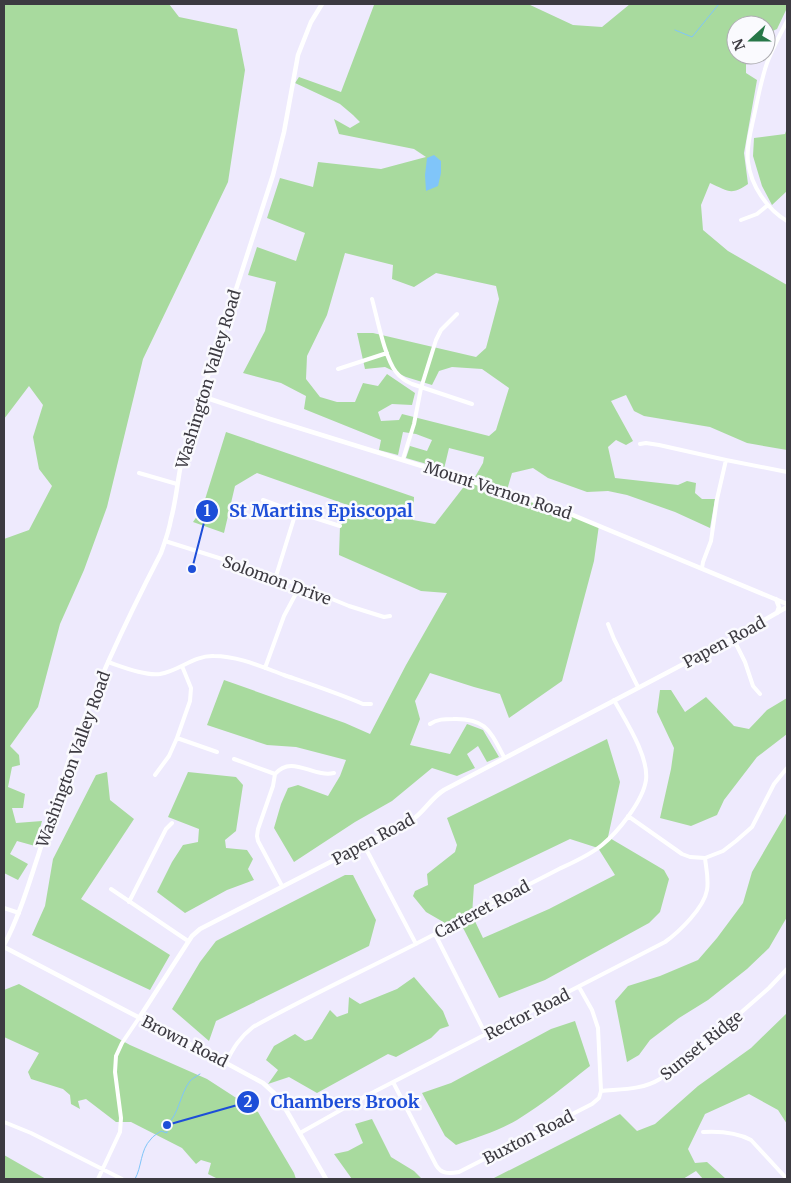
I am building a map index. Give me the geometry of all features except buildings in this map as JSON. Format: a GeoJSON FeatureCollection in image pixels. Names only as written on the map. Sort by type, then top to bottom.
{"type":"FeatureCollection","features":[{"type":"Feature","properties":{"kind":"street","name":"Washington Valley Road"},"geometry":{"type":"LineString","coordinates":[[4,946],[18,913],[89,707],[122,630],[165,542],[172,518],[176,484],[184,450],[273,175],[302,45],[311,22],[322,4]]}},
{"type":"Feature","properties":{"kind":"street"},"geometry":{"type":"LineString","coordinates":[[787,21],[785,30],[772,50],[766,69],[751,131],[748,156],[748,163],[754,181],[763,199],[779,216],[787,221]]}},
{"type":"Feature","properties":{"kind":"street"},"geometry":{"type":"LineString","coordinates":[[741,220],[757,214],[768,205]]}},
{"type":"Feature","properties":{"kind":"street"},"geometry":{"type":"LineString","coordinates":[[372,299],[387,353],[393,368],[400,376],[407,382],[421,388],[472,404]]}},
{"type":"Feature","properties":{"kind":"street"},"geometry":{"type":"LineString","coordinates":[[403,459],[414,424],[421,388],[438,334],[457,314]]}},
{"type":"Feature","properties":{"kind":"street"},"geometry":{"type":"LineString","coordinates":[[338,368],[387,353]]}},
{"type":"Feature","properties":{"kind":"street","name":"Mount Vernon Road"},"geometry":{"type":"LineString","coordinates":[[201,396],[551,506],[776,599],[787,606]]}},
{"type":"Feature","properties":{"kind":"street"},"geometry":{"type":"LineString","coordinates":[[640,444],[659,445],[787,472]]}},
{"type":"Feature","properties":{"kind":"street"},"geometry":{"type":"LineString","coordinates":[[702,568],[710,540],[726,460]]}},
{"type":"Feature","properties":{"kind":"street"},"geometry":{"type":"LineString","coordinates":[[138,473],[176,484]]}},
{"type":"Feature","properties":{"kind":"street"},"geometry":{"type":"LineString","coordinates":[[263,500],[340,526]]}},
{"type":"Feature","properties":{"kind":"street"},"geometry":{"type":"LineString","coordinates":[[276,576],[296,512]]}},
{"type":"Feature","properties":{"kind":"street","name":"Solomon Drive"},"geometry":{"type":"LineString","coordinates":[[165,542],[276,576],[349,606],[384,617],[390,616]]}},
{"type":"Feature","properties":{"kind":"street"},"geometry":{"type":"LineString","coordinates":[[265,668],[284,616],[300,586]]}},
{"type":"Feature","properties":{"kind":"street"},"geometry":{"type":"LineString","coordinates":[[776,599],[779,608],[777,613]]}},
{"type":"Feature","properties":{"kind":"street","name":"Papen Road"},"geometry":{"type":"LineString","coordinates":[[98,1179],[120,1132],[121,1118],[115,1072],[116,1056],[122,1043],[195,932],[412,820],[440,792],[733,638],[787,606]]}},
{"type":"Feature","properties":{"kind":"street"},"geometry":{"type":"LineString","coordinates":[[608,624],[638,687]]}},
{"type":"Feature","properties":{"kind":"street"},"geometry":{"type":"LineString","coordinates":[[733,638],[746,662],[754,686],[760,694]]}},
{"type":"Feature","properties":{"kind":"street"},"geometry":{"type":"LineString","coordinates":[[108,662],[142,672],[157,674],[167,672],[205,656],[235,658],[363,704],[371,704]]}},
{"type":"Feature","properties":{"kind":"street"},"geometry":{"type":"LineString","coordinates":[[155,775],[169,756],[190,701],[191,688],[182,666]]}},
{"type":"Feature","properties":{"kind":"street","name":"Carteret Road"},"geometry":{"type":"LineString","coordinates":[[226,1062],[233,1047],[253,1027],[436,934],[604,844],[628,816],[642,791],[646,779],[644,761],[636,740],[614,700]]}},
{"type":"Feature","properties":{"kind":"street"},"geometry":{"type":"LineString","coordinates":[[430,724],[439,720],[464,719],[484,725],[504,757]]}},
{"type":"Feature","properties":{"kind":"street"},"geometry":{"type":"LineString","coordinates":[[177,738],[217,752]]}},
{"type":"Feature","properties":{"kind":"street"},"geometry":{"type":"LineString","coordinates":[[234,759],[275,774]]}},
{"type":"Feature","properties":{"kind":"street"},"geometry":{"type":"LineString","coordinates":[[282,886],[257,836],[275,774],[281,768],[292,765],[327,774],[334,773]]}},
{"type":"Feature","properties":{"kind":"street"},"geometry":{"type":"LineString","coordinates":[[628,816],[682,854],[690,857],[705,858],[722,851],[747,832],[774,784],[787,768]]}},
{"type":"Feature","properties":{"kind":"street"},"geometry":{"type":"LineString","coordinates":[[129,902],[166,829],[172,823]]}},
{"type":"Feature","properties":{"kind":"street"},"geometry":{"type":"LineString","coordinates":[[364,844],[416,944]]}},
{"type":"Feature","properties":{"kind":"street","name":"Rector Road"},"geometry":{"type":"LineString","coordinates":[[300,1133],[364,1097],[657,947],[671,938],[698,908],[706,894],[708,877],[705,858]]}},
{"type":"Feature","properties":{"kind":"street"},"geometry":{"type":"LineString","coordinates":[[110,890],[188,941]]}},
{"type":"Feature","properties":{"kind":"street"},"geometry":{"type":"LineString","coordinates":[[4,908],[18,913]]}},
{"type":"Feature","properties":{"kind":"street"},"geometry":{"type":"LineString","coordinates":[[436,934],[486,1035]]}},
{"type":"Feature","properties":{"kind":"street","name":"Brown Road"},"geometry":{"type":"LineString","coordinates":[[4,946],[255,1078],[270,1089],[280,1100],[326,1179]]}},
{"type":"Feature","properties":{"kind":"street","name":"Sunset Ridge"},"geometry":{"type":"LineString","coordinates":[[601,1091],[648,1085],[660,1079],[749,1006],[776,982],[787,969]]}},
{"type":"Feature","properties":{"kind":"street"},"geometry":{"type":"LineString","coordinates":[[579,987],[592,1010],[598,1028],[601,1091]]}},
{"type":"Feature","properties":{"kind":"street","name":"Buxton Road"},"geometry":{"type":"LineString","coordinates":[[394,1082],[436,1165],[440,1170],[449,1174],[458,1172],[592,1104],[599,1098],[601,1091]]}},
{"type":"Feature","properties":{"kind":"street"},"geometry":{"type":"LineString","coordinates":[[4,1122],[31,1132],[122,1179]]}},
{"type":"Feature","properties":{"kind":"street"},"geometry":{"type":"LineString","coordinates":[[703,1132],[719,1131],[751,1140],[787,1179]]}},
{"type":"Feature","properties":{"kind":"green space"},"geometry":{"type":"Polygon","coordinates":[[[4,4],[169,4],[179,17],[237,29],[245,70],[228,182],[143,359],[107,507],[84,570],[60,624],[38,707],[10,746],[19,755],[20,765],[12,767],[8,787],[25,794],[23,808],[12,808],[16,823],[42,821],[35,846],[17,841],[10,854],[28,864],[18,880],[4,873],[4,539],[29,530],[52,486],[39,469],[33,437],[43,405],[29,386],[4,419],[4,4]]]}},
{"type":"Feature","properties":{"kind":"green space"},"geometry":{"type":"Polygon","coordinates":[[[373,4],[528,4],[573,25],[602,27],[630,4],[787,4],[787,8],[776,29],[776,15],[726,15],[726,65],[746,65],[746,73],[757,80],[744,153],[748,184],[737,190],[729,191],[710,183],[701,205],[703,230],[728,251],[787,285],[787,450],[747,443],[710,427],[644,416],[634,411],[626,395],[611,401],[633,441],[626,445],[616,440],[608,447],[615,478],[678,485],[687,481],[696,483],[695,493],[702,499],[715,499],[710,528],[675,512],[627,495],[608,491],[587,492],[548,478],[533,468],[512,473],[507,490],[475,477],[483,463],[484,457],[449,448],[444,469],[406,458],[410,446],[427,451],[432,440],[416,434],[403,432],[398,455],[379,450],[381,440],[304,409],[306,396],[281,383],[243,373],[265,331],[276,282],[248,275],[257,247],[296,261],[305,233],[267,218],[280,178],[313,187],[318,162],[381,169],[426,157],[414,149],[339,134],[334,119],[350,128],[360,122],[340,104],[295,83],[299,77],[341,92],[373,4]],[[345,253],[327,315],[307,356],[306,379],[320,397],[337,402],[355,402],[363,383],[378,386],[387,374],[415,393],[412,405],[392,404],[378,412],[381,421],[399,420],[402,414],[489,436],[496,430],[509,388],[482,369],[452,367],[439,371],[432,385],[406,377],[385,367],[365,369],[357,333],[373,333],[476,357],[486,348],[499,299],[496,286],[436,273],[414,287],[392,279],[393,265],[345,253]]]}},
{"type":"Feature","properties":{"kind":"green space"},"geometry":{"type":"Polygon","coordinates":[[[787,128],[787,191],[772,205],[762,186],[753,156],[754,138],[785,134],[787,128]]]}},
{"type":"Feature","properties":{"kind":"green space"},"geometry":{"type":"Polygon","coordinates":[[[226,432],[414,497],[413,520],[435,524],[469,480],[551,506],[599,525],[594,561],[562,681],[509,718],[500,694],[430,673],[415,701],[420,719],[410,745],[450,754],[467,724],[483,730],[499,757],[487,762],[478,746],[467,754],[475,768],[457,776],[432,768],[392,801],[355,822],[294,862],[274,828],[288,788],[298,785],[328,796],[340,776],[346,760],[296,747],[267,745],[207,725],[224,680],[345,723],[370,734],[447,593],[421,591],[339,555],[340,526],[356,508],[257,473],[235,486],[224,533],[193,522],[202,509],[226,432]]]}},
{"type":"Feature","properties":{"kind":"green space"},"geometry":{"type":"Polygon","coordinates":[[[660,690],[671,690],[685,712],[706,697],[734,726],[749,729],[767,710],[787,698],[787,734],[757,757],[724,800],[717,815],[691,826],[660,818],[674,748],[657,712],[660,690]]]}},
{"type":"Feature","properties":{"kind":"green space"},"geometry":{"type":"Polygon","coordinates":[[[607,739],[620,782],[608,837],[664,870],[669,879],[660,912],[649,923],[545,980],[499,998],[460,922],[445,923],[426,912],[413,896],[415,891],[428,885],[427,874],[455,852],[457,845],[447,818],[607,739]],[[570,839],[474,885],[472,915],[483,938],[549,909],[615,875],[598,848],[570,839]]]}},
{"type":"Feature","properties":{"kind":"green space"},"geometry":{"type":"Polygon","coordinates":[[[107,772],[110,800],[134,819],[81,899],[170,955],[150,990],[32,935],[45,906],[53,859],[96,775],[107,772]]]}},
{"type":"Feature","properties":{"kind":"green space"},"geometry":{"type":"Polygon","coordinates":[[[188,772],[236,777],[243,785],[236,831],[225,840],[226,848],[247,850],[253,859],[248,869],[254,880],[227,890],[185,913],[157,892],[183,845],[198,842],[199,829],[168,817],[188,772]]]}},
{"type":"Feature","properties":{"kind":"green space"},"geometry":{"type":"Polygon","coordinates":[[[787,812],[787,917],[769,948],[747,969],[708,1000],[679,1018],[650,1040],[639,1055],[627,1062],[615,1001],[628,986],[660,976],[698,960],[743,903],[752,872],[787,812]]]}},
{"type":"Feature","properties":{"kind":"green space"},"geometry":{"type":"Polygon","coordinates":[[[345,875],[353,875],[376,920],[369,946],[216,1021],[209,1041],[172,1009],[200,962],[216,941],[345,875]]]}},
{"type":"Feature","properties":{"kind":"green space"},"geometry":{"type":"Polygon","coordinates":[[[414,977],[443,1011],[449,1026],[440,1029],[431,1038],[396,1057],[388,1054],[317,1093],[289,1077],[268,1084],[278,1070],[266,1060],[274,1046],[295,1034],[305,1041],[312,1039],[330,1010],[337,1017],[348,1013],[349,997],[360,1004],[397,989],[414,977]]]}},
{"type":"Feature","properties":{"kind":"green space"},"geometry":{"type":"Polygon","coordinates":[[[19,984],[130,1045],[207,1079],[258,1112],[296,1179],[218,1179],[208,1174],[211,1163],[201,1160],[196,1164],[182,1148],[131,1122],[116,1122],[86,1099],[78,1101],[80,1109],[71,1104],[70,1095],[63,1089],[31,1079],[28,1072],[39,1053],[4,1037],[4,990],[19,984]]]}},
{"type":"Feature","properties":{"kind":"green space"},"geometry":{"type":"Polygon","coordinates":[[[787,1013],[787,1124],[778,1110],[749,1094],[705,1114],[688,1149],[695,1163],[707,1162],[726,1179],[703,1179],[696,1171],[683,1179],[492,1179],[620,1114],[637,1131],[655,1124],[698,1086],[751,1048],[787,1013]]]}},
{"type":"Feature","properties":{"kind":"green space"},"geometry":{"type":"Polygon","coordinates":[[[575,1021],[590,1066],[536,1107],[502,1128],[456,1145],[445,1136],[422,1093],[451,1083],[551,1029],[575,1021]]]}},
{"type":"Feature","properties":{"kind":"green space"},"geometry":{"type":"Polygon","coordinates":[[[372,1119],[391,1157],[414,1171],[422,1179],[352,1179],[334,1154],[348,1151],[363,1143],[355,1124],[372,1119]]]}},
{"type":"Feature","properties":{"kind":"green space"},"geometry":{"type":"Polygon","coordinates":[[[4,1155],[46,1179],[4,1179],[4,1155]]]}},
{"type":"Feature","properties":{"kind":"water"},"geometry":{"type":"Polygon","coordinates":[[[434,155],[441,161],[441,173],[438,186],[426,191],[427,158],[434,155]]]}},
{"type":"Feature","properties":{"kind":"waterway"},"geometry":{"type":"LineString","coordinates":[[675,30],[692,37],[719,4]]}},
{"type":"Feature","properties":{"kind":"waterway"},"geometry":{"type":"LineString","coordinates":[[135,1179],[147,1143],[161,1131],[167,1133],[167,1125],[174,1115],[187,1086],[191,1080],[200,1074]]}},
{"type":"Feature","properties":{"kind":"place","name":"St Martins Episcopal"},"geometry":{"type":"Point","coordinates":[192,569]}},
{"type":"Feature","properties":{"kind":"place","name":"Chambers Brook"},"geometry":{"type":"Point","coordinates":[167,1125]}}]}
